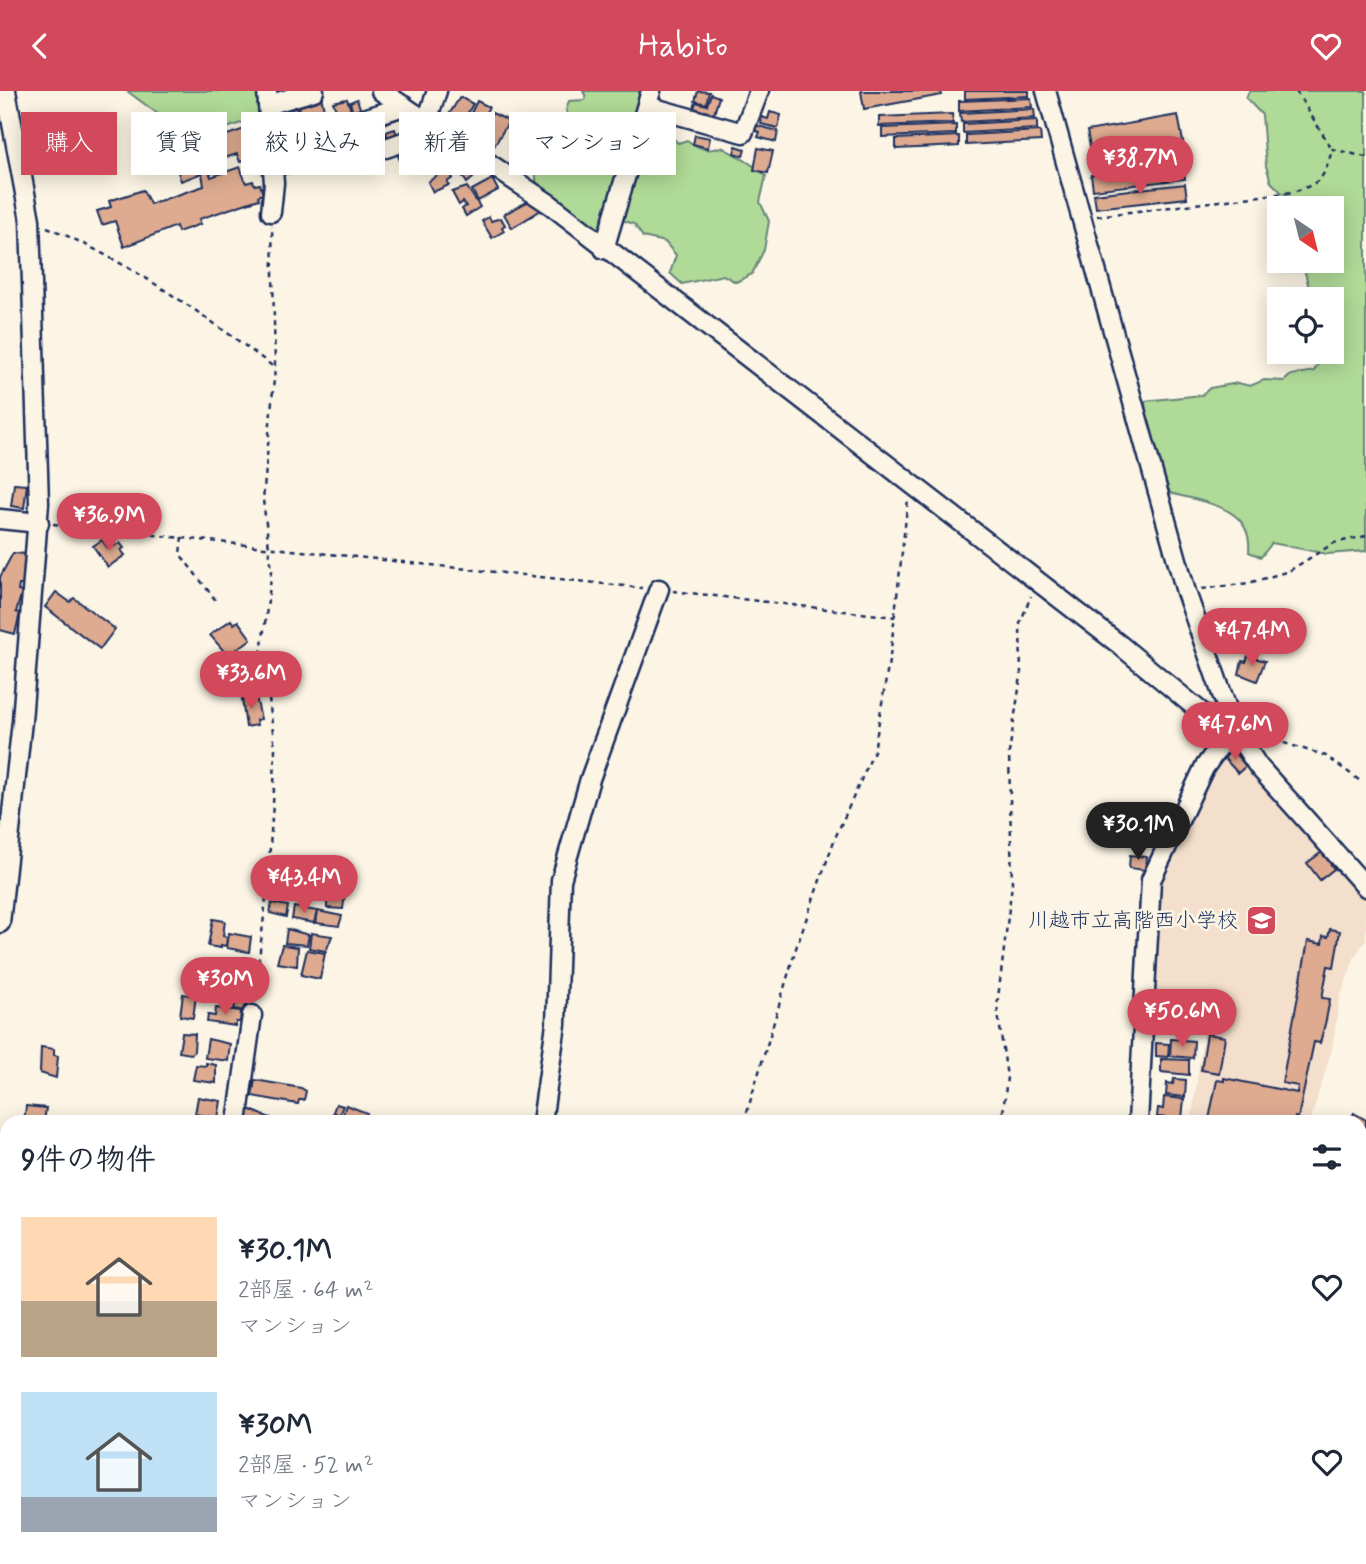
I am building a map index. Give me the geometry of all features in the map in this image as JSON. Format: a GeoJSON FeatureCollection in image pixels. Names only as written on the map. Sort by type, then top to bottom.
{"type":"FeatureCollection","features":[{"type":"Feature","properties":{"kind":"street"},"geometry":{"type":"LineString","coordinates":[[0,923],[38,523],[30,220],[6,91]]}},
{"type":"Feature","properties":{"kind":"street"},"geometry":{"type":"LineString","coordinates":[[267,98],[314,91]]}},
{"type":"Feature","properties":{"kind":"street"},"geometry":{"type":"LineString","coordinates":[[381,91],[414,112]]}},
{"type":"Feature","properties":{"kind":"street"},"geometry":{"type":"LineString","coordinates":[[435,112],[437,91]]}},
{"type":"Feature","properties":{"kind":"street"},"geometry":{"type":"LineString","coordinates":[[604,249],[649,98],[743,133],[758,91]]}},
{"type":"Feature","properties":{"kind":"street"},"geometry":{"type":"LineString","coordinates":[[1046,91],[1186,592],[1230,734]]}},
{"type":"Feature","properties":{"kind":"street"},"geometry":{"type":"LineString","coordinates":[[385,112],[404,106]]}},
{"type":"Feature","properties":{"kind":"street"},"geometry":{"type":"LineString","coordinates":[[386,148],[399,142]]}},
{"type":"Feature","properties":{"kind":"street"},"geometry":{"type":"LineString","coordinates":[[495,166],[551,205],[604,249],[1177,690],[1230,734],[1366,887]]}},
{"type":"Feature","properties":{"kind":"street"},"geometry":{"type":"LineString","coordinates":[[271,212],[272,175]]}},
{"type":"Feature","properties":{"kind":"street"},"geometry":{"type":"LineString","coordinates":[[0,519],[38,523]]}},
{"type":"Feature","properties":{"kind":"street"},"geometry":{"type":"LineString","coordinates":[[543,1115],[556,1024],[561,880],[590,779],[659,589]]}},
{"type":"Feature","properties":{"kind":"street"},"geometry":{"type":"LineString","coordinates":[[1138,1115],[1151,880],[1205,768],[1230,734]]}},
{"type":"Feature","properties":{"kind":"street"},"geometry":{"type":"LineString","coordinates":[[238,1115],[252,1016]]}},
{"type":"Feature","properties":{"kind":"path"},"geometry":{"type":"LineString","coordinates":[[1296,91],[1332,149],[1366,157]]}},
{"type":"Feature","properties":{"kind":"path"},"geometry":{"type":"LineString","coordinates":[[1083,217],[1177,209],[1293,192],[1316,185],[1325,174],[1332,149]]}},
{"type":"Feature","properties":{"kind":"path"},"geometry":{"type":"LineString","coordinates":[[252,1016],[267,890],[275,749],[269,699],[260,660],[272,571],[263,500],[275,368],[271,212]]}},
{"type":"Feature","properties":{"kind":"path"},"geometry":{"type":"LineString","coordinates":[[30,220],[82,242],[147,278],[214,322],[275,368]]}},
{"type":"Feature","properties":{"kind":"path"},"geometry":{"type":"LineString","coordinates":[[746,1115],[797,945],[835,838],[874,751],[895,617],[909,484]]}},
{"type":"Feature","properties":{"kind":"path"},"geometry":{"type":"LineString","coordinates":[[38,523],[269,546],[895,617]]}},
{"type":"Feature","properties":{"kind":"path"},"geometry":{"type":"LineString","coordinates":[[1186,592],[1249,583],[1289,571],[1334,543],[1366,536]]}},
{"type":"Feature","properties":{"kind":"path"},"geometry":{"type":"LineString","coordinates":[[182,537],[180,554],[218,602]]}},
{"type":"Feature","properties":{"kind":"path"},"geometry":{"type":"LineString","coordinates":[[1003,1115],[1007,1069],[997,1006],[1012,884],[1009,753],[1021,676],[1020,623],[1040,583]]}},
{"type":"Feature","properties":{"kind":"path"},"geometry":{"type":"LineString","coordinates":[[1230,734],[1259,734],[1326,756],[1359,780]]}},
{"type":"Feature","properties":{"kind":"shaded area","name":"川越市立高階西小学校"},"geometry":{"type":"Polygon","coordinates":[[[1231,746],[1366,900],[1366,940],[1355,956],[1340,998],[1332,1049],[1312,1115],[1192,1115],[1204,1030],[1149,1019],[1162,872],[1222,753],[1231,746]]]}},
{"type":"Feature","properties":{"kind":"green space"},"geometry":{"type":"Polygon","coordinates":[[[127,91],[261,91],[264,112],[241,112],[241,123],[227,128],[227,112],[155,112],[127,91]]]}},
{"type":"Feature","properties":{"kind":"green space"},"geometry":{"type":"Polygon","coordinates":[[[583,91],[640,91],[647,94],[658,112],[566,112],[569,101],[584,100],[586,97],[583,91]]]}},
{"type":"Feature","properties":{"kind":"green space"},"geometry":{"type":"Polygon","coordinates":[[[1249,91],[1366,91],[1366,551],[1327,554],[1272,543],[1261,557],[1249,552],[1248,537],[1235,516],[1211,504],[1170,493],[1148,431],[1145,401],[1202,395],[1210,388],[1238,383],[1250,386],[1264,380],[1284,381],[1291,375],[1314,371],[1318,364],[1344,364],[1344,287],[1309,287],[1305,273],[1344,273],[1344,196],[1288,196],[1271,182],[1266,166],[1262,115],[1246,98],[1249,91]]]}},
{"type":"Feature","properties":{"kind":"green space"},"geometry":{"type":"Polygon","coordinates":[[[687,140],[704,149],[722,147],[766,176],[760,202],[769,221],[764,250],[752,274],[736,282],[723,275],[682,284],[670,273],[676,255],[665,242],[643,237],[634,224],[622,220],[601,230],[578,219],[537,186],[536,175],[676,175],[676,141],[678,143],[687,140]]]}},
{"type":"Feature","properties":{"kind":"building"},"geometry":{"type":"Polygon","coordinates":[[[698,91],[709,92],[706,104],[695,101],[698,91]]]}},
{"type":"Feature","properties":{"kind":"building"},"geometry":{"type":"Polygon","coordinates":[[[861,91],[941,91],[942,95],[864,109],[861,91]]]}},
{"type":"Feature","properties":{"kind":"building"},"geometry":{"type":"Polygon","coordinates":[[[965,91],[1029,91],[1029,96],[965,99],[965,91]]]}},
{"type":"Feature","properties":{"kind":"building"},"geometry":{"type":"Polygon","coordinates":[[[711,94],[719,97],[714,114],[705,111],[704,115],[699,114],[700,110],[694,108],[696,102],[707,105],[711,94]]]}},
{"type":"Feature","properties":{"kind":"building"},"geometry":{"type":"Polygon","coordinates":[[[321,97],[324,109],[301,112],[298,103],[321,97]]]}},
{"type":"Feature","properties":{"kind":"building"},"geometry":{"type":"Polygon","coordinates":[[[460,97],[473,104],[468,112],[451,112],[460,97]]]}},
{"type":"Feature","properties":{"kind":"building"},"geometry":{"type":"Polygon","coordinates":[[[1031,98],[1032,107],[959,111],[959,101],[1031,98]]]}},
{"type":"Feature","properties":{"kind":"building"},"geometry":{"type":"Polygon","coordinates":[[[347,99],[351,110],[329,112],[336,110],[333,102],[347,99]]]}},
{"type":"Feature","properties":{"kind":"building"},"geometry":{"type":"Polygon","coordinates":[[[357,99],[361,112],[353,112],[350,102],[357,99]]]}},
{"type":"Feature","properties":{"kind":"building"},"geometry":{"type":"Polygon","coordinates":[[[477,101],[489,107],[486,112],[472,112],[477,101]]]}},
{"type":"Feature","properties":{"kind":"building"},"geometry":{"type":"Polygon","coordinates":[[[291,105],[292,109],[297,107],[298,112],[282,112],[291,105]]]}},
{"type":"Feature","properties":{"kind":"building"},"geometry":{"type":"Polygon","coordinates":[[[1034,109],[1035,118],[961,122],[960,113],[1034,109]]]}},
{"type":"Feature","properties":{"kind":"building"},"geometry":{"type":"Polygon","coordinates":[[[770,112],[781,115],[778,128],[761,124],[762,117],[768,119],[770,112]]]}},
{"type":"Feature","properties":{"kind":"building"},"geometry":{"type":"Polygon","coordinates":[[[495,114],[509,121],[495,145],[495,114]]]}},
{"type":"Feature","properties":{"kind":"building"},"geometry":{"type":"Polygon","coordinates":[[[952,114],[953,123],[879,126],[879,117],[952,114]]]}},
{"type":"Feature","properties":{"kind":"building"},"geometry":{"type":"Polygon","coordinates":[[[1178,115],[1184,147],[1093,163],[1087,131],[1178,115]]]}},
{"type":"Feature","properties":{"kind":"building"},"geometry":{"type":"Polygon","coordinates":[[[1037,120],[1037,129],[963,133],[963,124],[1037,120]]]}},
{"type":"Feature","properties":{"kind":"building"},"geometry":{"type":"Polygon","coordinates":[[[754,125],[778,131],[776,142],[758,137],[760,132],[753,130],[754,125]]]}},
{"type":"Feature","properties":{"kind":"building"},"geometry":{"type":"Polygon","coordinates":[[[956,125],[956,134],[882,137],[882,128],[956,125]]]}},
{"type":"Feature","properties":{"kind":"building"},"geometry":{"type":"Polygon","coordinates":[[[395,129],[398,139],[389,141],[386,132],[395,129]]]}},
{"type":"Feature","properties":{"kind":"building"},"geometry":{"type":"Polygon","coordinates":[[[241,130],[241,162],[237,154],[227,157],[227,135],[241,130]]]}},
{"type":"Feature","properties":{"kind":"building"},"geometry":{"type":"Polygon","coordinates":[[[1040,131],[1041,141],[966,145],[966,135],[1040,131]]]}},
{"type":"Feature","properties":{"kind":"building"},"geometry":{"type":"Polygon","coordinates":[[[695,135],[710,138],[708,148],[693,144],[695,135]]]}},
{"type":"Feature","properties":{"kind":"building"},"geometry":{"type":"Polygon","coordinates":[[[959,136],[959,146],[896,149],[896,139],[959,136]]]}},
{"type":"Feature","properties":{"kind":"building"},"geometry":{"type":"Polygon","coordinates":[[[736,146],[745,149],[743,156],[734,153],[736,146]]]}},
{"type":"Feature","properties":{"kind":"building"},"geometry":{"type":"Polygon","coordinates":[[[758,148],[773,151],[768,173],[754,170],[758,148]]]}},
{"type":"Feature","properties":{"kind":"building"},"geometry":{"type":"Polygon","coordinates":[[[1183,165],[1185,179],[1093,190],[1091,175],[1183,165]]]}},
{"type":"Feature","properties":{"kind":"building"},"geometry":{"type":"Polygon","coordinates":[[[240,167],[246,183],[253,181],[255,185],[260,184],[263,194],[258,196],[259,199],[199,219],[201,224],[178,232],[176,226],[124,247],[115,221],[102,225],[97,211],[111,207],[109,201],[143,190],[150,204],[204,186],[202,175],[227,175],[227,171],[240,167]]]}},
{"type":"Feature","properties":{"kind":"building"},"geometry":{"type":"Polygon","coordinates":[[[179,175],[197,175],[181,181],[179,175]]]}},
{"type":"Feature","properties":{"kind":"building"},"geometry":{"type":"Polygon","coordinates":[[[438,175],[451,175],[453,178],[447,182],[449,185],[433,192],[428,182],[438,175]]]}},
{"type":"Feature","properties":{"kind":"building"},"geometry":{"type":"Polygon","coordinates":[[[471,175],[473,178],[467,183],[463,177],[471,175]]]}},
{"type":"Feature","properties":{"kind":"building"},"geometry":{"type":"Polygon","coordinates":[[[492,179],[498,190],[478,201],[472,190],[492,179]]]}},
{"type":"Feature","properties":{"kind":"building"},"geometry":{"type":"Polygon","coordinates":[[[1185,184],[1187,198],[1096,208],[1094,194],[1185,184]]]}},
{"type":"Feature","properties":{"kind":"building"},"geometry":{"type":"Polygon","coordinates":[[[467,187],[480,207],[466,216],[462,209],[466,206],[463,202],[459,205],[452,192],[467,187]]]}},
{"type":"Feature","properties":{"kind":"building"},"geometry":{"type":"Polygon","coordinates":[[[531,200],[541,210],[512,228],[504,214],[531,200]]]}},
{"type":"Feature","properties":{"kind":"building"},"geometry":{"type":"Polygon","coordinates":[[[489,217],[491,221],[501,218],[505,225],[502,227],[504,231],[492,238],[482,221],[489,217]]]}},
{"type":"Feature","properties":{"kind":"building"},"geometry":{"type":"Polygon","coordinates":[[[14,484],[27,485],[24,508],[11,506],[14,484]]]}},
{"type":"Feature","properties":{"kind":"building"},"geometry":{"type":"Polygon","coordinates":[[[102,540],[108,548],[120,543],[124,548],[121,550],[125,555],[108,567],[93,546],[102,540]]]}},
{"type":"Feature","properties":{"kind":"building"},"geometry":{"type":"Polygon","coordinates":[[[13,553],[26,554],[23,585],[19,585],[18,591],[22,592],[16,612],[20,613],[15,634],[0,630],[0,577],[13,553]]]}},
{"type":"Feature","properties":{"kind":"building"},"geometry":{"type":"Polygon","coordinates":[[[56,592],[70,602],[74,598],[115,629],[100,649],[45,607],[56,592]]]}},
{"type":"Feature","properties":{"kind":"building"},"geometry":{"type":"Polygon","coordinates":[[[231,620],[234,624],[238,621],[251,639],[228,656],[210,635],[231,620]]]}},
{"type":"Feature","properties":{"kind":"building"},"geometry":{"type":"Polygon","coordinates":[[[1248,656],[1265,661],[1257,681],[1239,674],[1242,661],[1246,662],[1248,656]]]}},
{"type":"Feature","properties":{"kind":"building"},"geometry":{"type":"Polygon","coordinates":[[[256,697],[261,719],[256,720],[257,725],[246,727],[242,699],[256,697]]]}},
{"type":"Feature","properties":{"kind":"building"},"geometry":{"type":"Polygon","coordinates":[[[1232,750],[1246,766],[1238,773],[1224,758],[1232,750]]]}},
{"type":"Feature","properties":{"kind":"building"},"geometry":{"type":"Polygon","coordinates":[[[1137,813],[1146,818],[1144,824],[1134,819],[1137,813]]]}},
{"type":"Feature","properties":{"kind":"building"},"geometry":{"type":"Polygon","coordinates":[[[1151,820],[1164,828],[1156,843],[1143,835],[1151,820]]]}},
{"type":"Feature","properties":{"kind":"building"},"geometry":{"type":"Polygon","coordinates":[[[1322,852],[1334,869],[1320,880],[1307,863],[1322,852]]]}},
{"type":"Feature","properties":{"kind":"building"},"geometry":{"type":"Polygon","coordinates":[[[1130,855],[1147,857],[1145,870],[1129,868],[1130,855]]]}},
{"type":"Feature","properties":{"kind":"building"},"geometry":{"type":"Polygon","coordinates":[[[327,884],[346,885],[343,909],[327,908],[327,884]]]}},
{"type":"Feature","properties":{"kind":"building"},"geometry":{"type":"Polygon","coordinates":[[[272,903],[288,906],[286,917],[270,913],[272,903]]]}},
{"type":"Feature","properties":{"kind":"building"},"geometry":{"type":"Polygon","coordinates":[[[294,907],[317,911],[314,923],[292,919],[294,907]]]}},
{"type":"Feature","properties":{"kind":"building"},"geometry":{"type":"Polygon","coordinates":[[[318,911],[342,916],[339,926],[316,923],[318,911]]]}},
{"type":"Feature","properties":{"kind":"building"},"geometry":{"type":"Polygon","coordinates":[[[213,919],[225,921],[223,936],[227,937],[226,946],[221,945],[221,948],[208,946],[213,919]]]}},
{"type":"Feature","properties":{"kind":"building"},"geometry":{"type":"Polygon","coordinates":[[[287,929],[309,935],[307,945],[285,943],[287,929]]]}},
{"type":"Feature","properties":{"kind":"building"},"geometry":{"type":"Polygon","coordinates":[[[1330,929],[1340,931],[1334,967],[1328,966],[1322,998],[1330,999],[1326,1020],[1320,1043],[1314,1042],[1299,1115],[1210,1115],[1217,1080],[1224,1081],[1224,1078],[1297,1093],[1298,1086],[1282,1083],[1308,941],[1322,944],[1323,936],[1328,937],[1330,929]]]}},
{"type":"Feature","properties":{"kind":"building"},"geometry":{"type":"Polygon","coordinates":[[[229,933],[251,937],[249,952],[227,948],[229,933]]]}},
{"type":"Feature","properties":{"kind":"building"},"geometry":{"type":"Polygon","coordinates":[[[311,933],[332,936],[326,951],[309,948],[311,933]]]}},
{"type":"Feature","properties":{"kind":"building"},"geometry":{"type":"Polygon","coordinates":[[[282,945],[298,947],[297,966],[277,963],[282,945]]]}},
{"type":"Feature","properties":{"kind":"building"},"geometry":{"type":"Polygon","coordinates":[[[307,950],[325,953],[320,979],[301,975],[307,950]]]}},
{"type":"Feature","properties":{"kind":"building"},"geometry":{"type":"Polygon","coordinates":[[[183,994],[196,996],[193,1018],[180,1016],[183,994]]]}},
{"type":"Feature","properties":{"kind":"building"},"geometry":{"type":"Polygon","coordinates":[[[236,1000],[247,1002],[245,1011],[234,1009],[236,1000]]]}},
{"type":"Feature","properties":{"kind":"building"},"geometry":{"type":"Polygon","coordinates":[[[216,1008],[241,1011],[240,1022],[236,1022],[236,1026],[207,1022],[208,1015],[215,1016],[216,1008]]]}},
{"type":"Feature","properties":{"kind":"building"},"geometry":{"type":"Polygon","coordinates":[[[182,1033],[195,1034],[194,1051],[191,1054],[179,1052],[182,1033]]]}},
{"type":"Feature","properties":{"kind":"building"},"geometry":{"type":"Polygon","coordinates":[[[1207,1034],[1225,1037],[1219,1073],[1201,1070],[1207,1034]]]}},
{"type":"Feature","properties":{"kind":"building"},"geometry":{"type":"Polygon","coordinates":[[[208,1039],[230,1044],[228,1061],[205,1058],[208,1039]]]}},
{"type":"Feature","properties":{"kind":"building"},"geometry":{"type":"Polygon","coordinates":[[[1171,1039],[1194,1041],[1193,1058],[1170,1056],[1171,1039]]]}},
{"type":"Feature","properties":{"kind":"building"},"geometry":{"type":"Polygon","coordinates":[[[1156,1043],[1169,1044],[1168,1057],[1156,1056],[1156,1043]]]}},
{"type":"Feature","properties":{"kind":"building"},"geometry":{"type":"Polygon","coordinates":[[[41,1047],[54,1049],[54,1055],[58,1056],[56,1078],[40,1073],[41,1047]]]}},
{"type":"Feature","properties":{"kind":"building"},"geometry":{"type":"Polygon","coordinates":[[[1161,1059],[1189,1060],[1189,1075],[1161,1072],[1161,1059]]]}},
{"type":"Feature","properties":{"kind":"building"},"geometry":{"type":"Polygon","coordinates":[[[206,1063],[216,1065],[216,1083],[193,1080],[196,1065],[206,1066],[206,1063]]]}},
{"type":"Feature","properties":{"kind":"building"},"geometry":{"type":"Polygon","coordinates":[[[1174,1079],[1186,1080],[1185,1097],[1166,1095],[1167,1083],[1173,1084],[1174,1079]]]}},
{"type":"Feature","properties":{"kind":"building"},"geometry":{"type":"Polygon","coordinates":[[[255,1080],[301,1088],[306,1091],[304,1100],[299,1100],[298,1104],[252,1096],[255,1080]]]}},
{"type":"Feature","properties":{"kind":"building"},"geometry":{"type":"Polygon","coordinates":[[[198,1097],[221,1101],[219,1115],[195,1114],[198,1097]]]}},
{"type":"Feature","properties":{"kind":"building"},"geometry":{"type":"Polygon","coordinates":[[[1164,1097],[1184,1099],[1182,1115],[1157,1115],[1158,1108],[1163,1109],[1164,1097]]]}},
{"type":"Feature","properties":{"kind":"building"},"geometry":{"type":"Polygon","coordinates":[[[336,1104],[343,1106],[339,1115],[333,1112],[336,1104]]]}},
{"type":"Feature","properties":{"kind":"building"},"geometry":{"type":"Polygon","coordinates":[[[346,1105],[367,1113],[366,1115],[343,1115],[346,1105]]]}},
{"type":"Feature","properties":{"kind":"building"},"geometry":{"type":"Polygon","coordinates":[[[26,1106],[46,1108],[45,1115],[25,1115],[26,1106]]]}},
{"type":"Feature","properties":{"kind":"building"},"geometry":{"type":"Polygon","coordinates":[[[248,1109],[263,1115],[247,1115],[248,1109]]]}},
{"type":"Feature","properties":{"kind":"place","name":"川越市立高階西小学校"},"geometry":{"type":"Point","coordinates":[1261,920]}}]}
